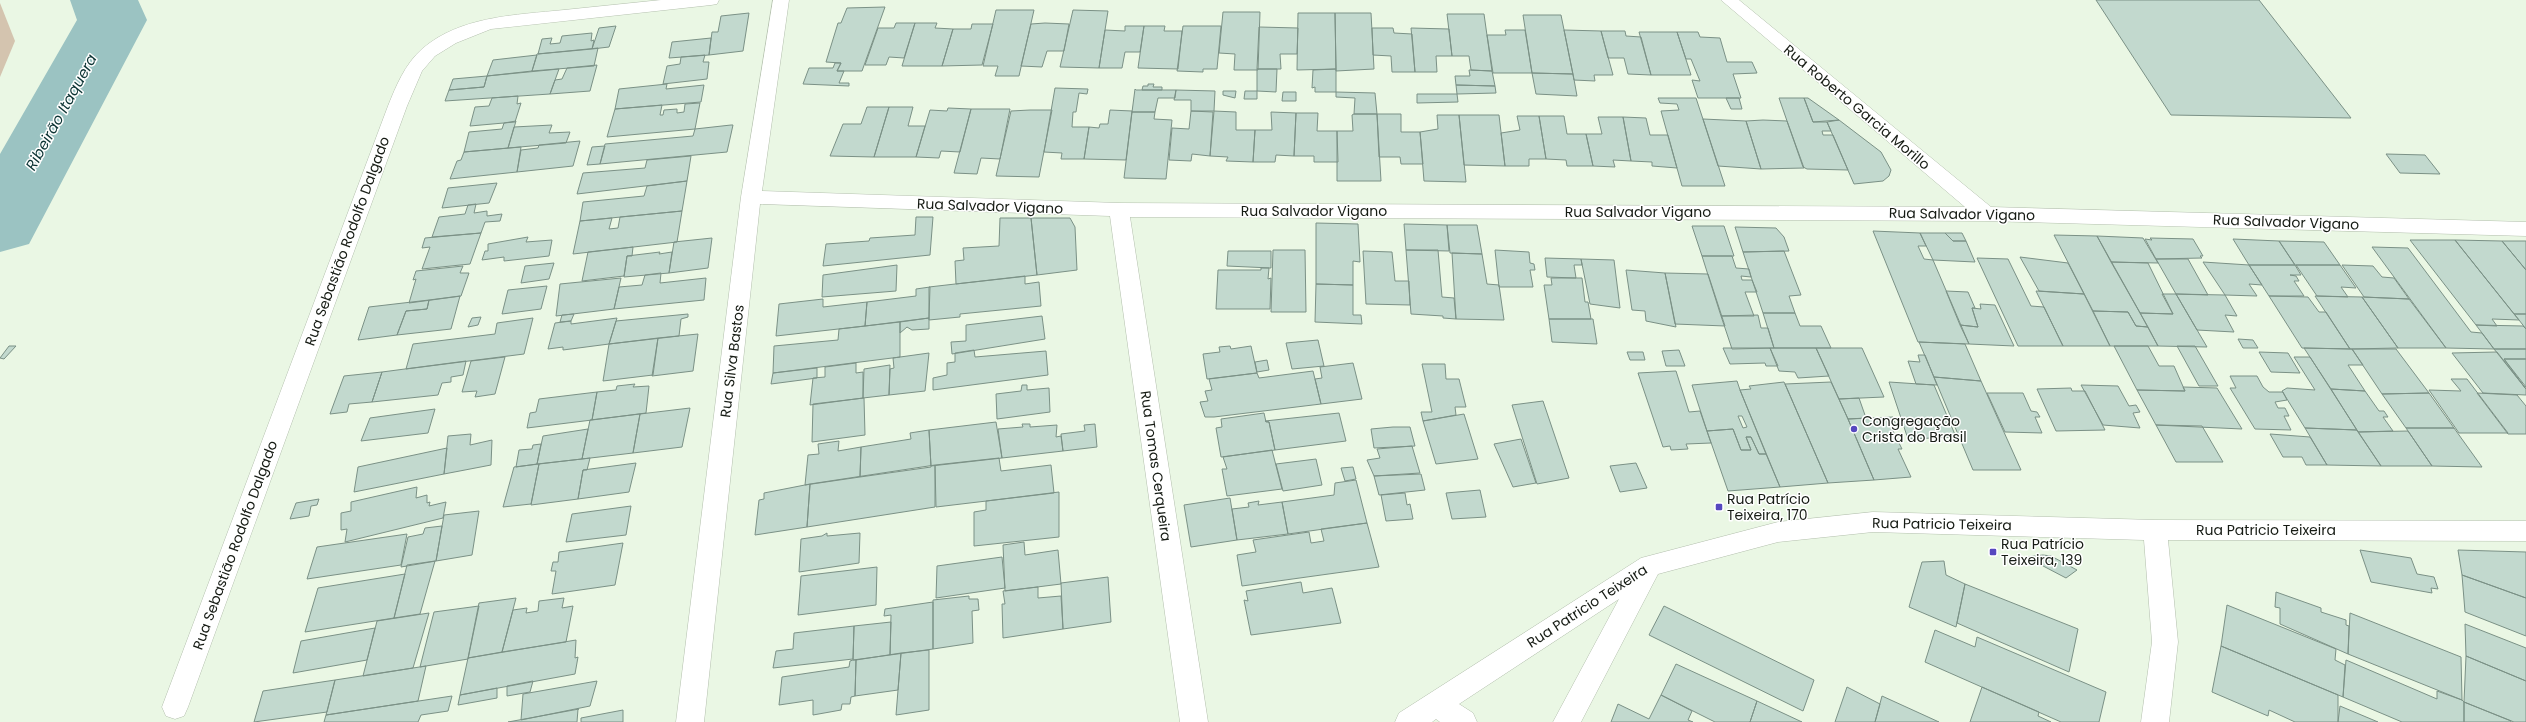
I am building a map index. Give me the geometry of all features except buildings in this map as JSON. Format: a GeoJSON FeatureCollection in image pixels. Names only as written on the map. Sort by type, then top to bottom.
{"type":"FeatureCollection","features":[{"type":"Feature","properties":{"kind":"street","name":"Rua Sebastião Rodolfo Dalgado"},"geometry":{"type":"LineString","coordinates":[[175,707],[381,149],[413,70],[433,49],[462,32],[496,22],[711,0]]}},
{"type":"Feature","properties":{"kind":"street","name":"Rua Silva Bastos"},"geometry":{"type":"LineString","coordinates":[[690,722],[751,197],[780,0]]}},
{"type":"Feature","properties":{"kind":"street","name":"Rua Roberto Garcia Morillo"},"geometry":{"type":"LineString","coordinates":[[1729,0],[1986,214]]}},
{"type":"Feature","properties":{"kind":"street","name":"Rua Salvador Vigano"},"geometry":{"type":"LineString","coordinates":[[751,197],[1119,210],[1986,214],[2526,229]]}},
{"type":"Feature","properties":{"kind":"street","name":"Rua Tomas Cerqueira"},"geometry":{"type":"LineString","coordinates":[[1119,210],[1194,722]]}},
{"type":"Feature","properties":{"kind":"street","name":"Rua Patricio Teixeira"},"geometry":{"type":"LineString","coordinates":[[1409,722],[1650,565],[1778,532],[1873,522],[2154,530],[2526,531]]}},
{"type":"Feature","properties":{"kind":"street"},"geometry":{"type":"LineString","coordinates":[[2154,530],[2165,642],[2155,722]]}},
{"type":"Feature","properties":{"kind":"street"},"geometry":{"type":"LineString","coordinates":[[1568,722],[1650,565]]}},
{"type":"Feature","properties":{"kind":"street"},"geometry":{"type":"LineString","coordinates":[[1436,704],[1463,722]]}},
{"type":"Feature","properties":{"kind":"shaded area"},"geometry":{"type":"Polygon","coordinates":[[[0,3],[15,41],[0,77],[0,3]]]}},
{"type":"Feature","properties":{"kind":"waterway","name":"Ribeirão Itaquera"},"geometry":{"type":"LineString","coordinates":[[0,224],[112,20],[104,0]]}},
{"type":"Feature","properties":{"kind":"place","name":"Congregação Crista do Brasil"},"geometry":{"type":"Point","coordinates":[1854,429]}},
{"type":"Feature","properties":{"kind":"place","name":"Rua Patrício Teixeira, 170"},"geometry":{"type":"Point","coordinates":[1719,507]}},
{"type":"Feature","properties":{"kind":"place","name":"Rua Patrício Teixeira, 139"},"geometry":{"type":"Point","coordinates":[1993,552]}}]}
